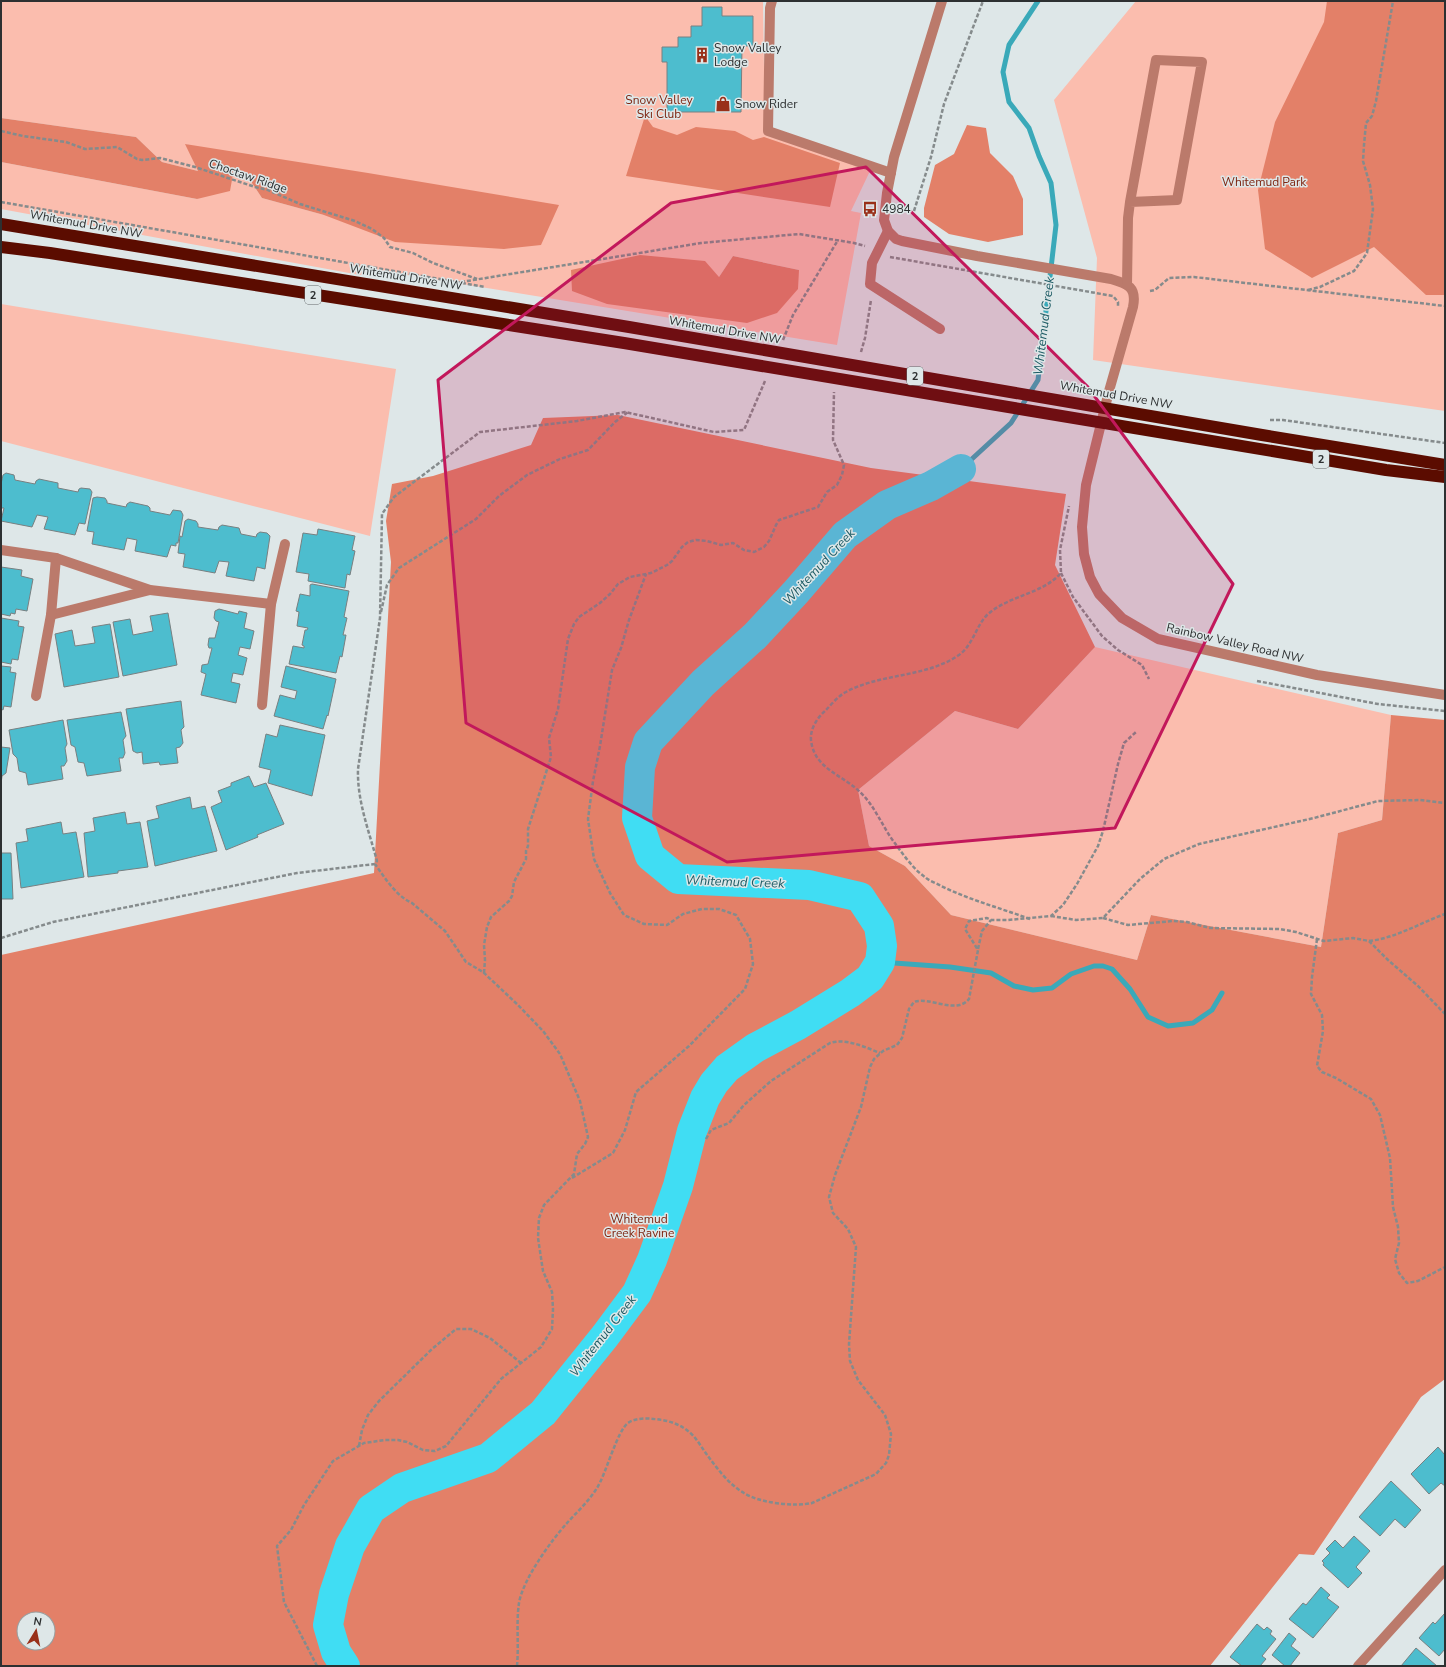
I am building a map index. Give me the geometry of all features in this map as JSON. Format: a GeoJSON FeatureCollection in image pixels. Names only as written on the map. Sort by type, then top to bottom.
{"type":"FeatureCollection","features":[{"type":"Feature","properties":{"kind":"highway","name":"Whitemud Drive NW"},"geometry":{"type":"LineString","coordinates":[[1,224],[1445,465]]}},
{"type":"Feature","properties":{"kind":"highway","name":"2"},"geometry":{"type":"LineString","coordinates":[[1,248],[58,254],[624,343],[1386,470],[1445,477]]}},
{"type":"Feature","properties":{"kind":"street"},"geometry":{"type":"LineString","coordinates":[[772,1],[770,8],[768,131],[891,173]]}},
{"type":"Feature","properties":{"kind":"street"},"geometry":{"type":"LineString","coordinates":[[942,1],[894,157],[884,220],[888,231],[902,241],[1111,279],[1128,285]]}},
{"type":"Feature","properties":{"kind":"street","name":"Rainbow Valley Road NW"},"geometry":{"type":"LineString","coordinates":[[1130,202],[1177,200],[1202,62],[1156,60],[1130,202],[1128,218],[1128,285],[1132,289],[1135,297],[1109,391],[1086,485],[1082,527],[1084,554],[1090,577],[1099,594],[1122,618],[1158,639],[1317,675],[1445,695]]}},
{"type":"Feature","properties":{"kind":"street"},"geometry":{"type":"LineString","coordinates":[[888,231],[872,263],[870,284],[940,330]]}},
{"type":"Feature","properties":{"kind":"street"},"geometry":{"type":"LineString","coordinates":[[262,705],[271,604],[285,544]]}},
{"type":"Feature","properties":{"kind":"street"},"geometry":{"type":"LineString","coordinates":[[1,550],[56,558],[150,590],[271,604]]}},
{"type":"Feature","properties":{"kind":"street"},"geometry":{"type":"LineString","coordinates":[[36,696],[51,614],[56,558]]}},
{"type":"Feature","properties":{"kind":"street"},"geometry":{"type":"LineString","coordinates":[[51,614],[150,590]]}},
{"type":"Feature","properties":{"kind":"street"},"geometry":{"type":"LineString","coordinates":[[1358,1666],[1445,1570]]}},
{"type":"Feature","properties":{"kind":"path"},"geometry":{"type":"LineString","coordinates":[[914,211],[931,157],[944,104],[983,1]]}},
{"type":"Feature","properties":{"kind":"path"},"geometry":{"type":"LineString","coordinates":[[1308,290],[1320,287],[1354,271],[1367,253],[1373,209],[1370,186],[1363,161],[1366,123],[1372,116],[1376,101],[1393,1]]}},
{"type":"Feature","properties":{"kind":"path","name":"Choctaw Ridge"},"geometry":{"type":"LineString","coordinates":[[1,131],[23,136],[66,142],[85,149],[117,147],[137,159],[142,160],[160,158],[195,167],[268,190],[300,204],[355,221],[372,229],[384,238],[390,247],[413,253],[433,263],[478,279]]}},
{"type":"Feature","properties":{"kind":"path"},"geometry":{"type":"LineString","coordinates":[[1,202],[461,282],[491,289]]}},
{"type":"Feature","properties":{"kind":"path"},"geometry":{"type":"LineString","coordinates":[[461,282],[701,243],[799,234],[854,243],[885,256],[1113,296],[1118,302],[1118,313]]}},
{"type":"Feature","properties":{"kind":"path"},"geometry":{"type":"LineString","coordinates":[[781,344],[793,316],[838,240]]}},
{"type":"Feature","properties":{"kind":"path"},"geometry":{"type":"LineString","coordinates":[[1150,291],[1155,290],[1169,278],[1178,277],[1214,279],[1445,306]]}},
{"type":"Feature","properties":{"kind":"path"},"geometry":{"type":"LineString","coordinates":[[858,356],[863,350],[873,286]]}},
{"type":"Feature","properties":{"kind":"path"},"geometry":{"type":"LineString","coordinates":[[380,618],[382,514],[394,497],[480,432],[576,420],[625,412],[714,432],[744,430],[766,380]]}},
{"type":"Feature","properties":{"kind":"path"},"geometry":{"type":"LineString","coordinates":[[484,973],[484,945],[487,927],[491,917],[509,901],[512,896],[514,882],[526,859],[528,828],[542,789],[551,756],[549,738],[558,709],[568,639],[578,617],[600,603],[618,584],[630,577],[651,573],[667,565],[688,542],[696,540],[707,541],[721,545],[733,543],[744,550],[754,552],[764,547],[769,541],[779,520],[818,507],[827,492],[837,486],[842,475],[844,465],[833,440],[834,388]]}},
{"type":"Feature","properties":{"kind":"path"},"geometry":{"type":"LineString","coordinates":[[571,1179],[575,1169],[577,1154],[585,1144],[588,1137],[580,1101],[560,1054],[543,1031],[518,1005],[484,973],[466,962],[445,931],[412,903],[406,900],[389,884],[375,864],[377,861],[361,803],[358,781],[380,618],[387,585],[398,568],[476,519],[499,496],[527,475],[560,459],[588,450],[615,422],[628,412]]}},
{"type":"Feature","properties":{"kind":"path"},"geometry":{"type":"LineString","coordinates":[[1269,420],[1283,420],[1445,443]]}},
{"type":"Feature","properties":{"kind":"path"},"geometry":{"type":"LineString","coordinates":[[1069,504],[1060,550],[1061,573],[1073,597],[1102,636],[1118,650],[1142,665],[1149,679]]}},
{"type":"Feature","properties":{"kind":"path"},"geometry":{"type":"LineString","coordinates":[[1030,919],[958,894],[925,877],[894,842],[861,793],[852,784],[846,782],[823,766],[819,761],[811,742],[811,734],[821,715],[845,693],[874,682],[927,669],[948,661],[960,654],[966,648],[982,622],[994,609],[1049,584],[1061,573]]}},
{"type":"Feature","properties":{"kind":"path"},"geometry":{"type":"LineString","coordinates":[[316,1665],[284,1602],[277,1546],[291,1530],[304,1505],[333,1461],[364,1443],[398,1440],[407,1442],[423,1450],[435,1451],[446,1446],[501,1379],[510,1370],[541,1347],[552,1329],[554,1309],[552,1292],[543,1271],[538,1238],[539,1218],[544,1205],[571,1179],[613,1153],[625,1130],[636,1092],[689,1046],[745,989],[753,964],[750,939],[736,915],[718,909],[702,909],[683,914],[667,925],[644,924],[624,915],[610,893],[594,860],[588,819],[612,670],[646,574]]}},
{"type":"Feature","properties":{"kind":"path"},"geometry":{"type":"LineString","coordinates":[[1257,681],[1378,704],[1445,711]]}},
{"type":"Feature","properties":{"kind":"path"},"geometry":{"type":"LineString","coordinates":[[1051,916],[1063,905],[1077,884],[1098,846],[1104,831],[1124,742],[1136,732]]}},
{"type":"Feature","properties":{"kind":"path"},"geometry":{"type":"LineString","coordinates":[[1103,918],[1140,879],[1164,859],[1196,846],[1378,801],[1420,800],[1445,803]]}},
{"type":"Feature","properties":{"kind":"path"},"geometry":{"type":"LineString","coordinates":[[1,938],[53,922],[290,874],[375,864]]}},
{"type":"Feature","properties":{"kind":"path"},"geometry":{"type":"LineString","coordinates":[[978,952],[965,929],[966,923],[975,919],[986,918],[991,920],[1030,919],[1051,916],[1076,920],[1103,918],[1128,925],[1173,921],[1187,922],[1210,928],[1280,929],[1330,941],[1353,938],[1369,941],[1378,940],[1415,927],[1445,914]]}},
{"type":"Feature","properties":{"kind":"path"},"geometry":{"type":"LineString","coordinates":[[516,1666],[519,1603],[525,1586],[535,1567],[554,1539],[596,1489],[603,1478],[622,1432],[627,1424],[634,1420],[647,1418],[666,1421],[689,1431],[718,1470],[736,1488],[751,1497],[769,1501],[802,1506],[812,1504],[876,1474],[886,1463],[891,1446],[890,1426],[886,1414],[858,1380],[850,1361],[849,1344],[856,1246],[848,1229],[832,1212],[829,1197],[835,1175],[861,1107],[870,1067],[874,1059],[897,1045],[902,1038],[908,1013],[914,1002],[924,1001],[946,1005],[961,1004],[969,999],[981,932],[991,920]]}},
{"type":"Feature","properties":{"kind":"path"},"geometry":{"type":"LineString","coordinates":[[1317,939],[1312,970],[1311,994],[1322,1015],[1323,1031],[1317,1066],[1322,1072],[1336,1078],[1371,1099],[1380,1115],[1390,1158],[1399,1244],[1395,1259],[1399,1273],[1407,1283],[1418,1281],[1445,1267]]}},
{"type":"Feature","properties":{"kind":"path"},"geometry":{"type":"LineString","coordinates":[[1369,941],[1418,986],[1445,1014]]}},
{"type":"Feature","properties":{"kind":"path"},"geometry":{"type":"LineString","coordinates":[[706,1139],[711,1130],[729,1123],[744,1105],[771,1080],[830,1043],[836,1041],[854,1044],[881,1054]]}},
{"type":"Feature","properties":{"kind":"path"},"geometry":{"type":"LineString","coordinates":[[359,1446],[362,1430],[366,1420],[379,1401],[432,1349],[456,1329],[471,1329],[490,1338],[521,1363]]}},
{"type":"Feature","properties":{"kind":"highlighted area"},"geometry":{"type":"Polygon","coordinates":[[[866,167],[1087,386],[1233,584],[1115,828],[727,862],[466,723],[438,380],[671,203],[866,167]]]}},
{"type":"Feature","properties":{"kind":"green space","name":"Snow Valley Ski Club"},"geometry":{"type":"Polygon","coordinates":[[[1,1],[763,1],[765,132],[870,171],[851,211],[861,213],[837,345],[382,271],[360,275],[1,209],[1,162],[197,199],[233,174],[250,180],[262,198],[324,215],[186,144],[198,171],[162,162],[136,137],[1,118],[1,1]],[[733,256],[719,277],[572,291],[799,270],[733,256]]]}},
{"type":"Feature","properties":{"kind":"green space","name":"Whitemud Park"},"geometry":{"type":"Polygon","coordinates":[[[1136,1],[1445,1],[1445,411],[1093,360],[1097,258],[1054,100],[1136,1]]]}},
{"type":"Feature","properties":{"kind":"green space"},"geometry":{"type":"Polygon","coordinates":[[[1327,1],[1445,1],[1445,295],[1426,295],[1374,247],[1312,278],[1265,249],[1258,190],[1275,122],[1324,22],[1327,1]]]}},
{"type":"Feature","properties":{"kind":"green space"},"geometry":{"type":"Polygon","coordinates":[[[645,116],[653,127],[677,135],[696,127],[735,131],[753,140],[764,137],[840,163],[830,207],[626,176],[645,116]]]}},
{"type":"Feature","properties":{"kind":"green space"},"geometry":{"type":"Polygon","coordinates":[[[1,118],[136,137],[162,162],[198,171],[185,144],[559,205],[541,245],[504,249],[395,242],[324,215],[262,198],[250,180],[233,174],[230,191],[197,199],[1,162],[1,118]]]}},
{"type":"Feature","properties":{"kind":"green space"},"geometry":{"type":"Polygon","coordinates":[[[967,125],[986,128],[990,153],[1013,176],[1023,199],[1023,235],[988,242],[949,234],[924,217],[924,208],[935,165],[954,154],[967,125]]]}},
{"type":"Feature","properties":{"kind":"green space"},"geometry":{"type":"Polygon","coordinates":[[[640,255],[705,261],[719,277],[733,256],[799,270],[798,289],[777,313],[747,323],[607,304],[572,291],[571,270],[640,255]]]}},
{"type":"Feature","properties":{"kind":"green space"},"geometry":{"type":"Polygon","coordinates":[[[1,304],[396,369],[370,536],[1,441],[1,304]]]}},
{"type":"Feature","properties":{"kind":"green space","name":"Whitemud Creek Ravine"},"geometry":{"type":"Polygon","coordinates":[[[618,415],[871,468],[1066,494],[1055,565],[1095,647],[1018,729],[955,711],[858,790],[869,846],[905,866],[951,915],[1137,960],[1151,915],[1321,947],[1338,833],[1382,820],[1391,715],[1445,720],[1445,1379],[1421,1397],[1314,1555],[1299,1554],[1210,1666],[1,1666],[1,955],[374,873],[391,562],[386,521],[392,484],[433,476],[531,445],[543,418],[618,415]]]}},
{"type":"Feature","properties":{"kind":"green space"},"geometry":{"type":"Polygon","coordinates":[[[1095,647],[1391,715],[1382,820],[1338,833],[1321,947],[1151,915],[1137,960],[951,915],[905,866],[869,846],[858,790],[955,711],[1018,729],[1095,647]]]}},
{"type":"Feature","properties":{"kind":"building","name":"Snow Valley Lodge"},"geometry":{"type":"Polygon","coordinates":[[[702,7],[722,7],[722,16],[753,16],[753,46],[742,46],[741,112],[667,112],[667,62],[662,62],[662,47],[678,47],[678,37],[691,37],[691,26],[702,26],[702,7]]]}},
{"type":"Feature","properties":{"kind":"building"},"geometry":{"type":"Polygon","coordinates":[[[6,473],[14,475],[15,480],[35,484],[39,479],[58,483],[58,488],[78,492],[81,488],[90,489],[92,492],[85,524],[79,523],[75,535],[44,529],[48,517],[37,515],[32,527],[1,521],[4,508],[1,508],[1,484],[3,475],[6,473]]]}},
{"type":"Feature","properties":{"kind":"building"},"geometry":{"type":"Polygon","coordinates":[[[93,498],[105,498],[107,503],[126,507],[130,502],[148,506],[150,511],[170,515],[173,510],[181,511],[183,515],[178,543],[176,543],[176,546],[171,545],[167,557],[135,551],[137,540],[127,538],[124,550],[92,544],[94,532],[87,531],[93,498]]]}},
{"type":"Feature","properties":{"kind":"building"},"geometry":{"type":"Polygon","coordinates":[[[188,519],[196,521],[198,527],[218,530],[222,525],[239,528],[241,534],[256,537],[260,532],[267,533],[270,536],[265,569],[257,567],[254,581],[226,576],[229,562],[219,561],[215,573],[183,567],[185,554],[178,553],[180,536],[182,537],[185,521],[188,519]]]}},
{"type":"Feature","properties":{"kind":"building"},"geometry":{"type":"Polygon","coordinates":[[[318,529],[355,536],[352,550],[355,551],[350,575],[347,574],[345,588],[308,581],[309,574],[296,572],[303,533],[317,535],[318,529]]]}},
{"type":"Feature","properties":{"kind":"building"},"geometry":{"type":"Polygon","coordinates":[[[1,567],[22,570],[21,576],[33,579],[27,611],[16,609],[15,614],[11,613],[10,616],[1,614],[1,567]]]}},
{"type":"Feature","properties":{"kind":"building"},"geometry":{"type":"Polygon","coordinates":[[[312,584],[349,591],[344,617],[347,618],[343,635],[346,635],[342,657],[340,656],[336,673],[289,664],[293,646],[304,648],[302,645],[305,630],[308,628],[297,626],[299,612],[296,611],[300,594],[310,596],[310,585],[312,584]]]}},
{"type":"Feature","properties":{"kind":"building"},"geometry":{"type":"Polygon","coordinates":[[[219,609],[238,614],[239,611],[247,613],[244,628],[254,631],[250,649],[240,647],[238,655],[247,658],[243,675],[233,673],[231,682],[240,684],[236,703],[201,695],[206,674],[201,672],[202,665],[208,664],[212,648],[209,648],[208,645],[209,638],[215,638],[219,622],[214,618],[215,611],[219,609]]]}},
{"type":"Feature","properties":{"kind":"building"},"geometry":{"type":"Polygon","coordinates":[[[168,613],[177,665],[123,676],[113,622],[130,619],[133,635],[153,631],[150,616],[168,613]]]}},
{"type":"Feature","properties":{"kind":"building"},"geometry":{"type":"Polygon","coordinates":[[[1,618],[19,621],[18,626],[24,627],[18,660],[12,659],[11,664],[1,662],[1,618]]]}},
{"type":"Feature","properties":{"kind":"building"},"geometry":{"type":"Polygon","coordinates":[[[110,624],[119,677],[64,687],[55,634],[72,630],[75,646],[95,643],[92,627],[110,624]]]}},
{"type":"Feature","properties":{"kind":"building"},"geometry":{"type":"Polygon","coordinates":[[[1,666],[11,667],[10,672],[16,673],[11,707],[4,706],[3,710],[1,709],[1,666]]]}},
{"type":"Feature","properties":{"kind":"building"},"geometry":{"type":"Polygon","coordinates":[[[286,666],[336,679],[328,716],[327,715],[323,729],[274,716],[280,695],[295,699],[297,691],[281,687],[286,666]]]}},
{"type":"Feature","properties":{"kind":"building"},"geometry":{"type":"Polygon","coordinates":[[[181,701],[184,727],[181,730],[183,743],[180,747],[176,748],[178,763],[160,765],[159,762],[143,764],[142,752],[137,753],[133,751],[126,709],[181,701]]]}},
{"type":"Feature","properties":{"kind":"building"},"geometry":{"type":"Polygon","coordinates":[[[121,712],[126,736],[123,740],[125,753],[123,758],[119,758],[121,771],[87,776],[84,763],[78,762],[75,747],[71,745],[67,720],[121,712]]]}},
{"type":"Feature","properties":{"kind":"building"},"geometry":{"type":"Polygon","coordinates":[[[63,720],[67,744],[65,748],[67,761],[64,766],[61,766],[63,779],[28,785],[26,773],[19,771],[17,758],[13,754],[9,730],[63,720]]]}},
{"type":"Feature","properties":{"kind":"building"},"geometry":{"type":"Polygon","coordinates":[[[280,725],[325,735],[312,796],[268,783],[271,770],[259,767],[266,734],[277,737],[280,725]]]}},
{"type":"Feature","properties":{"kind":"building"},"geometry":{"type":"Polygon","coordinates":[[[1,747],[10,748],[6,773],[2,776],[1,784],[1,747]]]}},
{"type":"Feature","properties":{"kind":"building"},"geometry":{"type":"Polygon","coordinates":[[[249,776],[254,787],[266,783],[284,824],[257,835],[258,837],[226,850],[211,807],[222,802],[218,791],[231,786],[231,783],[249,776]]]}},
{"type":"Feature","properties":{"kind":"building"},"geometry":{"type":"Polygon","coordinates":[[[190,797],[192,809],[205,806],[217,851],[155,866],[147,821],[159,818],[156,806],[190,797]]]}},
{"type":"Feature","properties":{"kind":"building"},"geometry":{"type":"Polygon","coordinates":[[[125,812],[127,824],[140,822],[148,867],[88,877],[84,833],[95,831],[93,818],[125,812]]]}},
{"type":"Feature","properties":{"kind":"building"},"geometry":{"type":"Polygon","coordinates":[[[61,822],[63,834],[76,832],[84,877],[21,888],[16,843],[28,841],[26,829],[61,822]]]}},
{"type":"Feature","properties":{"kind":"building"},"geometry":{"type":"Polygon","coordinates":[[[1,853],[11,853],[13,899],[1,899],[1,853]]]}},
{"type":"Feature","properties":{"kind":"building"},"geometry":{"type":"Polygon","coordinates":[[[1438,1447],[1445,1455],[1445,1486],[1441,1483],[1429,1494],[1411,1474],[1438,1447]]]}},
{"type":"Feature","properties":{"kind":"building"},"geometry":{"type":"Polygon","coordinates":[[[1391,1481],[1421,1510],[1405,1528],[1395,1519],[1380,1536],[1359,1517],[1391,1481]]]}},
{"type":"Feature","properties":{"kind":"building"},"geometry":{"type":"Polygon","coordinates":[[[1354,1536],[1370,1551],[1356,1567],[1362,1573],[1348,1588],[1323,1565],[1324,1563],[1322,1561],[1330,1553],[1326,1549],[1335,1540],[1343,1548],[1354,1536]]]}},
{"type":"Feature","properties":{"kind":"building"},"geometry":{"type":"Polygon","coordinates":[[[1321,1587],[1330,1595],[1327,1598],[1339,1607],[1313,1638],[1289,1619],[1303,1603],[1306,1605],[1321,1587]]]}},
{"type":"Feature","properties":{"kind":"building"},"geometry":{"type":"Polygon","coordinates":[[[1445,1613],[1445,1649],[1439,1656],[1419,1638],[1433,1622],[1435,1624],[1445,1613]]]}},
{"type":"Feature","properties":{"kind":"building"},"geometry":{"type":"Polygon","coordinates":[[[1257,1624],[1264,1630],[1267,1627],[1272,1631],[1270,1634],[1276,1639],[1262,1656],[1266,1659],[1260,1666],[1242,1666],[1230,1657],[1257,1624]]]}},
{"type":"Feature","properties":{"kind":"building"},"geometry":{"type":"Polygon","coordinates":[[[1289,1633],[1296,1639],[1291,1646],[1300,1653],[1290,1666],[1285,1666],[1272,1655],[1289,1633]]]}},
{"type":"Feature","properties":{"kind":"building"},"geometry":{"type":"Polygon","coordinates":[[[1416,1648],[1437,1666],[1401,1666],[1416,1648]]]}},
{"type":"Feature","properties":{"kind":"waterway","name":"Whitemud Creek"},"geometry":{"type":"LineString","coordinates":[[961,469],[1011,423],[1038,380],[1056,225],[1051,183],[1029,128],[1009,102],[1003,72],[1009,45],[1038,1]]}},
{"type":"Feature","properties":{"kind":"waterway","name":"Whitemud Creek"},"geometry":{"type":"LineString","coordinates":[[345,1666],[336,1652],[328,1625],[334,1594],[350,1546],[371,1509],[402,1488],[488,1458],[543,1413],[605,1336],[637,1293],[652,1260],[678,1186],[692,1131],[705,1098],[714,1083],[727,1068],[755,1048],[798,1025],[850,993],[870,978],[880,962],[882,946],[879,926],[860,897],[809,885],[678,879],[650,856],[637,818],[640,767],[648,742],[703,683],[755,636],[796,592],[845,535],[887,505],[931,486],[961,469]]}},
{"type":"Feature","properties":{"kind":"waterway"},"geometry":{"type":"LineString","coordinates":[[880,962],[950,967],[991,973],[1014,986],[1033,990],[1052,988],[1071,974],[1094,966],[1103,966],[1112,969],[1130,989],[1148,1017],[1168,1026],[1193,1023],[1212,1010],[1222,993]]}},
{"type":"Feature","properties":{"kind":"place","name":"Snow Valley Lodge"},"geometry":{"type":"Point","coordinates":[702,55]}},
{"type":"Feature","properties":{"kind":"place","name":"Snow Rider"},"geometry":{"type":"Point","coordinates":[723,104]}},
{"type":"Feature","properties":{"kind":"place","name":"4984"},"geometry":{"type":"Point","coordinates":[870,209]}}]}
